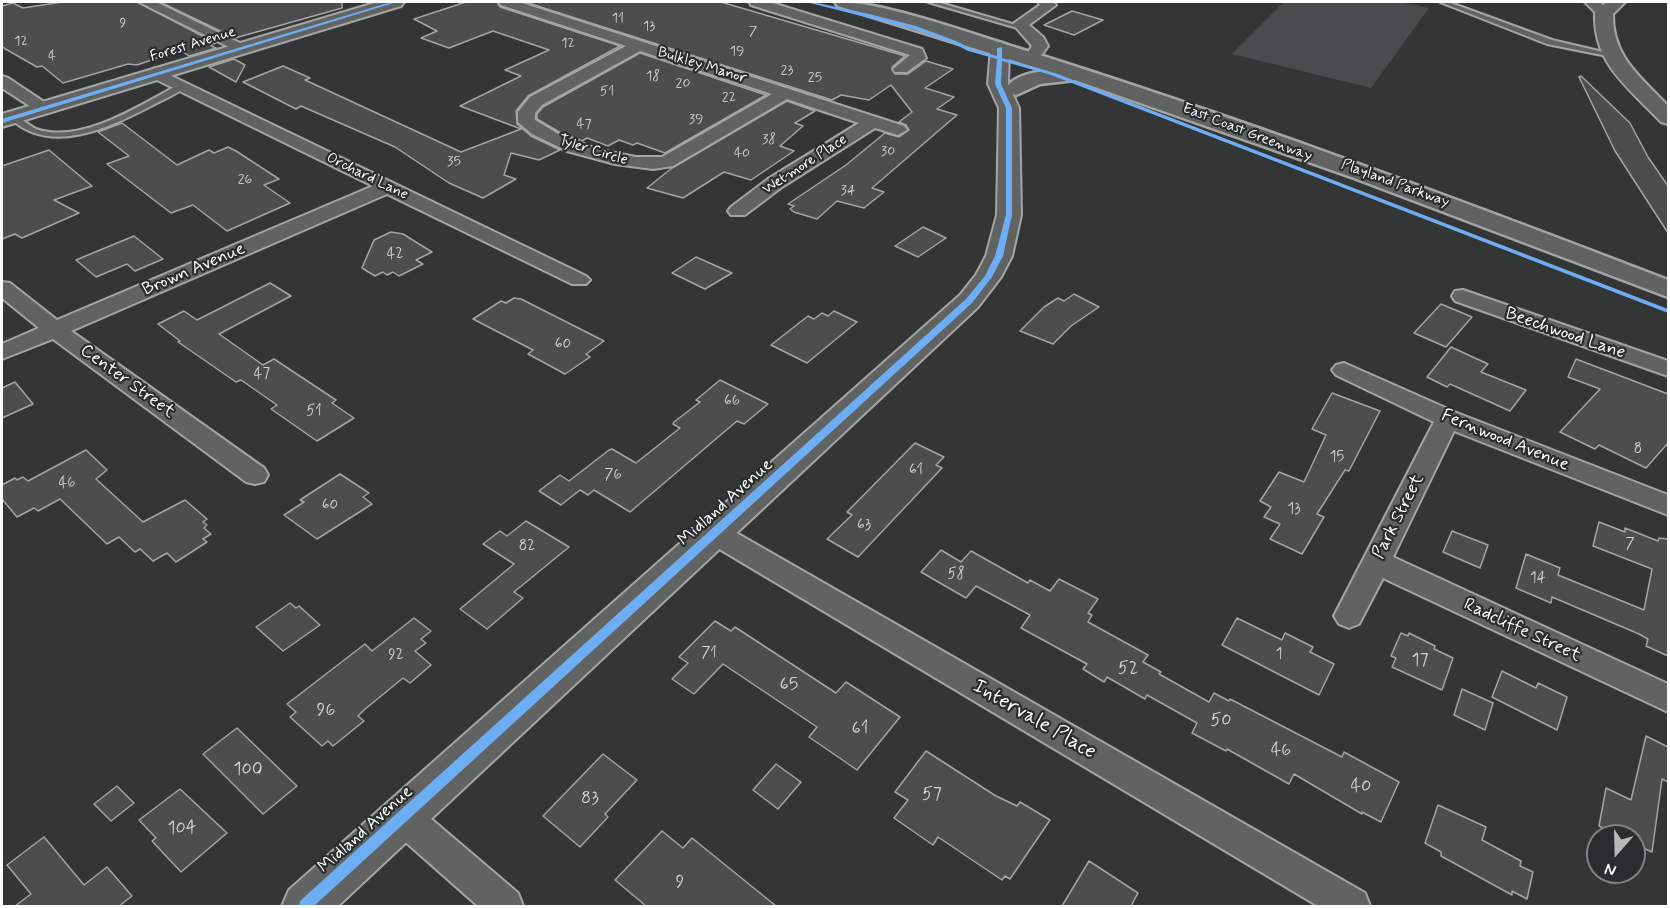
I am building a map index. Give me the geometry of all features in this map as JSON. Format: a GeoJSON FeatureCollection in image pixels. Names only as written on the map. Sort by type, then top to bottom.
{"type":"FeatureCollection","features":[{"type":"Feature","properties":{"kind":"main road","name":"Playland Parkway"},"geometry":{"type":"LineString","coordinates":[[844,2],[1087,75],[1366,173],[1668,289]]}},
{"type":"Feature","properties":{"kind":"main road"},"geometry":{"type":"LineString","coordinates":[[1012,98],[1023,83],[1048,75],[1087,75]]}},
{"type":"Feature","properties":{"kind":"street"},"geometry":{"type":"LineString","coordinates":[[146,2],[240,47]]}},
{"type":"Feature","properties":{"kind":"street","name":"Bulkley Manor"},"geometry":{"type":"LineString","coordinates":[[506,2],[898,129]]}},
{"type":"Feature","properties":{"kind":"street"},"geometry":{"type":"LineString","coordinates":[[756,2],[917,52],[918,57],[902,69]]}},
{"type":"Feature","properties":{"kind":"street"},"geometry":{"type":"LineString","coordinates":[[1032,58],[1040,46],[1038,40],[1023,28],[1022,21],[1049,5],[1045,2]]}},
{"type":"Feature","properties":{"kind":"street","name":"Forest Avenue"},"geometry":{"type":"LineString","coordinates":[[8,119],[383,3]]}},
{"type":"Feature","properties":{"kind":"street"},"geometry":{"type":"LineString","coordinates":[[1604,5],[1601,29],[1603,40],[1612,56],[1668,118]]}},
{"type":"Feature","properties":{"kind":"street"},"geometry":{"type":"LineString","coordinates":[[862,34],[897,17]]}},
{"type":"Feature","properties":{"kind":"street","name":"Tyler Circle"},"geometry":{"type":"LineString","coordinates":[[638,46],[536,101],[525,112],[527,122],[543,134],[574,146],[627,162],[659,164],[667,162],[787,92]]}},
{"type":"Feature","properties":{"kind":"street","name":"Midland Avenue"},"geometry":{"type":"LineString","coordinates":[[1000,48],[998,84],[1012,98]]}},
{"type":"Feature","properties":{"kind":"street","name":"Midland Avenue"},"geometry":{"type":"LineString","coordinates":[[305,906],[946,325],[988,277],[999,256],[1009,215],[1012,98],[1017,69],[1032,58]]}},
{"type":"Feature","properties":{"kind":"street","name":"Orchard Lane"},"geometry":{"type":"LineString","coordinates":[[155,73],[579,280]]}},
{"type":"Feature","properties":{"kind":"street"},"geometry":{"type":"LineString","coordinates":[[2,81],[45,108]]}},
{"type":"Feature","properties":{"kind":"street","name":"Wetmore Place"},"geometry":{"type":"LineString","coordinates":[[738,211],[775,183],[873,122]]}},
{"type":"Feature","properties":{"kind":"street","name":"Brown Avenue"},"geometry":{"type":"LineString","coordinates":[[2,352],[387,187]]}},
{"type":"Feature","properties":{"kind":"street","name":"Center Street"},"geometry":{"type":"LineString","coordinates":[[2,288],[54,329],[255,475]]}},
{"type":"Feature","properties":{"kind":"street","name":"Beechwood Lane"},"geometry":{"type":"LineString","coordinates":[[1463,296],[1668,369]]}},
{"type":"Feature","properties":{"kind":"street","name":"Fernwood Avenue"},"geometry":{"type":"LineString","coordinates":[[1344,370],[1448,419],[1668,505]]}},
{"type":"Feature","properties":{"kind":"street","name":"Park Street"},"geometry":{"type":"LineString","coordinates":[[1349,616],[1448,419]]}},
{"type":"Feature","properties":{"kind":"street","name":"Intervale Place"},"geometry":{"type":"LineString","coordinates":[[716,534],[1352,906]]}},
{"type":"Feature","properties":{"kind":"street","name":"Radcliffe Street"},"geometry":{"type":"LineString","coordinates":[[1376,562],[1668,699]]}},
{"type":"Feature","properties":{"kind":"street"},"geometry":{"type":"LineString","coordinates":[[404,818],[505,906]]}},
{"type":"Feature","properties":{"kind":"lane"},"geometry":{"type":"LineString","coordinates":[[931,2],[1023,28]]}},
{"type":"Feature","properties":{"kind":"lane"},"geometry":{"type":"LineString","coordinates":[[1443,2],[1550,42],[1612,56]]}},
{"type":"Feature","properties":{"kind":"lane"},"geometry":{"type":"LineString","coordinates":[[8,119],[40,135],[82,133],[142,110],[183,86]]}},
{"type":"Feature","properties":{"kind":"shaded area"},"geometry":{"type":"Polygon","coordinates":[[[1284,2],[1400,2],[1429,8],[1371,88],[1232,54],[1284,2]]]}},
{"type":"Feature","properties":{"kind":"building"},"geometry":{"type":"Polygon","coordinates":[[[62,2],[137,2],[216,43],[210,45],[216,48],[189,56],[180,50],[137,65],[128,64],[63,83],[42,66],[37,67],[2,47],[2,6],[13,3],[23,8],[62,2]]]}},
{"type":"Feature","properties":{"kind":"building"},"geometry":{"type":"Polygon","coordinates":[[[160,2],[342,2],[342,8],[235,38],[160,2]]]}},
{"type":"Feature","properties":{"kind":"building"},"geometry":{"type":"Polygon","coordinates":[[[466,2],[497,2],[500,7],[620,46],[528,96],[516,111],[517,124],[531,136],[560,150],[539,160],[511,153],[504,175],[516,179],[483,198],[449,183],[395,147],[301,106],[296,109],[243,82],[283,66],[310,78],[305,80],[461,152],[521,129],[460,106],[521,76],[505,70],[549,50],[493,31],[449,48],[421,38],[437,31],[414,19],[466,2]]]}},
{"type":"Feature","properties":{"kind":"building"},"geometry":{"type":"Polygon","coordinates":[[[525,2],[721,2],[905,56],[892,67],[895,74],[908,74],[926,61],[953,69],[925,88],[954,97],[937,109],[957,115],[872,188],[884,192],[864,208],[837,201],[817,219],[794,212],[790,209],[794,206],[788,204],[846,165],[885,133],[899,137],[909,130],[906,125],[899,122],[912,112],[891,85],[869,100],[841,95],[832,100],[525,2]]]}},
{"type":"Feature","properties":{"kind":"building"},"geometry":{"type":"Polygon","coordinates":[[[1072,11],[1103,20],[1074,35],[1044,25],[1072,11]]]}},
{"type":"Feature","properties":{"kind":"building"},"geometry":{"type":"Polygon","coordinates":[[[640,53],[766,95],[665,153],[637,143],[633,145],[619,140],[608,146],[587,138],[582,141],[561,133],[537,119],[537,114],[543,107],[640,53]]]}},
{"type":"Feature","properties":{"kind":"building"},"geometry":{"type":"Polygon","coordinates":[[[234,59],[245,65],[236,82],[209,67],[234,59]]]}},
{"type":"Feature","properties":{"kind":"building"},"geometry":{"type":"Polygon","coordinates":[[[1581,76],[1630,123],[1648,157],[1668,186],[1668,233],[1615,151],[1579,77],[1581,76]]]}},
{"type":"Feature","properties":{"kind":"building"},"geometry":{"type":"Polygon","coordinates":[[[787,101],[815,111],[795,123],[803,126],[780,146],[794,151],[751,180],[724,172],[683,198],[647,188],[672,168],[787,101]]]}},
{"type":"Feature","properties":{"kind":"building"},"geometry":{"type":"Polygon","coordinates":[[[122,123],[177,165],[209,150],[214,153],[228,147],[279,179],[264,185],[290,203],[227,231],[193,205],[171,213],[107,164],[129,156],[98,132],[122,123]]]}},
{"type":"Feature","properties":{"kind":"building"},"geometry":{"type":"Polygon","coordinates":[[[49,150],[92,186],[54,200],[79,213],[22,238],[15,234],[2,239],[2,166],[49,150]]]}},
{"type":"Feature","properties":{"kind":"building"},"geometry":{"type":"Polygon","coordinates":[[[923,227],[946,238],[918,257],[895,246],[923,227]]]}},
{"type":"Feature","properties":{"kind":"building"},"geometry":{"type":"Polygon","coordinates":[[[391,232],[403,234],[432,252],[416,260],[423,264],[399,276],[393,272],[387,275],[383,272],[375,276],[362,268],[374,240],[391,232]]]}},
{"type":"Feature","properties":{"kind":"building"},"geometry":{"type":"Polygon","coordinates":[[[134,236],[163,259],[135,271],[127,264],[96,277],[76,260],[134,236]]]}},
{"type":"Feature","properties":{"kind":"building"},"geometry":{"type":"Polygon","coordinates":[[[696,257],[732,273],[705,289],[672,273],[696,257]]]}},
{"type":"Feature","properties":{"kind":"building"},"geometry":{"type":"Polygon","coordinates":[[[270,283],[291,296],[219,334],[263,365],[274,359],[336,400],[332,403],[354,418],[317,441],[271,409],[277,405],[241,380],[236,382],[178,342],[180,341],[158,324],[184,311],[197,320],[270,283]]]}},
{"type":"Feature","properties":{"kind":"building"},"geometry":{"type":"Polygon","coordinates":[[[1074,294],[1099,307],[1071,326],[1053,344],[1020,331],[1044,307],[1058,298],[1064,301],[1074,294]]]}},
{"type":"Feature","properties":{"kind":"building"},"geometry":{"type":"Polygon","coordinates":[[[514,298],[521,299],[604,341],[586,354],[590,357],[565,374],[528,354],[533,350],[473,319],[501,301],[506,303],[514,298]]]}},
{"type":"Feature","properties":{"kind":"building"},"geometry":{"type":"Polygon","coordinates":[[[1441,304],[1472,317],[1446,347],[1414,333],[1441,304]]]}},
{"type":"Feature","properties":{"kind":"building"},"geometry":{"type":"Polygon","coordinates":[[[834,311],[857,322],[807,363],[771,345],[808,316],[814,319],[822,313],[828,316],[834,311]]]}},
{"type":"Feature","properties":{"kind":"building"},"geometry":{"type":"Polygon","coordinates":[[[1451,347],[1488,364],[1481,372],[1526,390],[1510,411],[1450,384],[1447,387],[1427,377],[1451,347]]]}},
{"type":"Feature","properties":{"kind":"building"},"geometry":{"type":"Polygon","coordinates":[[[1576,359],[1668,394],[1668,443],[1646,468],[1599,445],[1595,449],[1560,432],[1600,389],[1568,377],[1576,359]]]}},
{"type":"Feature","properties":{"kind":"building"},"geometry":{"type":"Polygon","coordinates":[[[720,380],[768,404],[744,424],[737,421],[630,512],[594,490],[588,495],[580,490],[561,505],[539,491],[560,475],[569,481],[612,449],[636,463],[680,428],[673,424],[674,422],[700,402],[696,400],[720,380]]]}},
{"type":"Feature","properties":{"kind":"building"},"geometry":{"type":"Polygon","coordinates":[[[15,382],[33,404],[2,418],[2,388],[15,382]]]}},
{"type":"Feature","properties":{"kind":"building"},"geometry":{"type":"Polygon","coordinates":[[[1332,393],[1380,411],[1349,471],[1345,470],[1317,514],[1324,517],[1302,554],[1270,539],[1280,524],[1264,517],[1271,507],[1260,501],[1279,472],[1304,482],[1326,435],[1312,429],[1332,393]]]}},
{"type":"Feature","properties":{"kind":"building"},"geometry":{"type":"Polygon","coordinates":[[[915,443],[944,457],[936,465],[942,468],[858,557],[827,539],[852,515],[847,512],[915,443]]]}},
{"type":"Feature","properties":{"kind":"building"},"geometry":{"type":"Polygon","coordinates":[[[86,450],[107,470],[96,479],[143,522],[185,500],[207,519],[203,522],[207,525],[204,528],[211,534],[203,539],[207,542],[176,562],[167,553],[153,561],[140,549],[135,552],[119,537],[107,544],[60,499],[38,511],[34,508],[17,517],[2,499],[2,485],[15,478],[17,480],[23,477],[28,481],[86,450]]]}},
{"type":"Feature","properties":{"kind":"building"},"geometry":{"type":"Polygon","coordinates":[[[340,474],[369,493],[363,497],[372,504],[317,539],[284,515],[304,502],[300,500],[340,474]]]}},
{"type":"Feature","properties":{"kind":"building"},"geometry":{"type":"Polygon","coordinates":[[[526,521],[569,547],[514,592],[523,598],[487,629],[460,609],[514,564],[483,544],[500,531],[507,536],[526,521]]]}},
{"type":"Feature","properties":{"kind":"building"},"geometry":{"type":"Polygon","coordinates":[[[1599,522],[1625,532],[1625,528],[1658,541],[1659,538],[1668,539],[1668,656],[1646,646],[1648,639],[1639,634],[1552,597],[1551,603],[1516,588],[1526,554],[1560,568],[1558,575],[1644,610],[1652,569],[1593,546],[1599,522]]]}},
{"type":"Feature","properties":{"kind":"building"},"geometry":{"type":"Polygon","coordinates":[[[1452,531],[1488,545],[1480,568],[1443,552],[1452,531]]]}},
{"type":"Feature","properties":{"kind":"building"},"geometry":{"type":"Polygon","coordinates":[[[941,550],[961,562],[971,551],[1028,583],[1030,580],[1050,591],[1059,579],[1098,599],[1088,613],[1092,615],[1088,622],[1148,655],[1143,662],[1161,672],[1159,674],[1209,702],[1214,693],[1229,701],[1230,699],[1342,757],[1344,752],[1399,782],[1381,822],[1362,812],[1362,814],[1294,774],[1289,784],[1227,749],[1226,751],[1192,733],[1197,723],[1147,695],[1145,699],[1107,677],[1104,682],[1083,669],[1087,664],[1021,628],[1030,615],[976,586],[966,598],[921,572],[941,550]]]}},
{"type":"Feature","properties":{"kind":"building"},"geometry":{"type":"Polygon","coordinates":[[[290,603],[296,608],[299,606],[320,625],[283,651],[256,627],[290,603]]]}},
{"type":"Feature","properties":{"kind":"building"},"geometry":{"type":"Polygon","coordinates":[[[414,618],[431,631],[421,639],[426,643],[415,651],[431,665],[410,683],[403,678],[364,710],[358,716],[364,721],[333,746],[328,741],[322,746],[290,717],[296,712],[287,704],[365,644],[372,651],[414,618]]]}},
{"type":"Feature","properties":{"kind":"building"},"geometry":{"type":"Polygon","coordinates":[[[1237,618],[1282,640],[1285,633],[1313,647],[1310,652],[1334,664],[1319,695],[1222,645],[1237,618]]]}},
{"type":"Feature","properties":{"kind":"building"},"geometry":{"type":"Polygon","coordinates":[[[715,621],[731,631],[735,627],[836,693],[846,682],[900,717],[857,770],[809,737],[817,727],[723,664],[694,694],[672,679],[688,663],[679,657],[715,621]]]}},
{"type":"Feature","properties":{"kind":"building"},"geometry":{"type":"Polygon","coordinates":[[[1401,633],[1408,636],[1409,633],[1453,658],[1442,690],[1392,667],[1396,658],[1391,656],[1401,633]]]}},
{"type":"Feature","properties":{"kind":"building"},"geometry":{"type":"Polygon","coordinates":[[[1502,671],[1536,688],[1538,683],[1567,697],[1557,730],[1492,697],[1502,671]]]}},
{"type":"Feature","properties":{"kind":"building"},"geometry":{"type":"Polygon","coordinates":[[[1462,689],[1493,703],[1485,730],[1454,715],[1462,689]]]}},
{"type":"Feature","properties":{"kind":"building"},"geometry":{"type":"Polygon","coordinates":[[[237,728],[297,786],[263,814],[203,754],[237,728]]]}},
{"type":"Feature","properties":{"kind":"building"},"geometry":{"type":"Polygon","coordinates":[[[1646,736],[1668,747],[1668,782],[1662,779],[1652,852],[1646,849],[1646,824],[1599,824],[1606,788],[1631,800],[1646,736]]]}},
{"type":"Feature","properties":{"kind":"building"},"geometry":{"type":"Polygon","coordinates":[[[926,751],[996,796],[1017,806],[1020,802],[1050,820],[1010,879],[1005,876],[1002,880],[938,837],[933,845],[894,818],[908,800],[895,792],[926,751]]]}},
{"type":"Feature","properties":{"kind":"building"},"geometry":{"type":"Polygon","coordinates":[[[603,754],[637,780],[605,814],[608,817],[580,847],[543,816],[603,754]]]}},
{"type":"Feature","properties":{"kind":"building"},"geometry":{"type":"Polygon","coordinates":[[[776,764],[801,782],[778,809],[753,790],[776,764]]]}},
{"type":"Feature","properties":{"kind":"building"},"geometry":{"type":"Polygon","coordinates":[[[117,786],[134,803],[111,821],[94,804],[117,786]]]}},
{"type":"Feature","properties":{"kind":"building"},"geometry":{"type":"Polygon","coordinates":[[[180,789],[227,833],[181,872],[152,841],[156,838],[139,820],[180,789]]]}},
{"type":"Feature","properties":{"kind":"building"},"geometry":{"type":"Polygon","coordinates":[[[1438,805],[1486,827],[1482,840],[1521,861],[1520,866],[1533,872],[1527,899],[1512,891],[1512,895],[1441,856],[1441,852],[1425,843],[1438,805]]]}},
{"type":"Feature","properties":{"kind":"building"},"geometry":{"type":"Polygon","coordinates":[[[662,831],[683,848],[692,838],[776,906],[646,906],[615,880],[662,831]]]}},
{"type":"Feature","properties":{"kind":"building"},"geometry":{"type":"Polygon","coordinates":[[[44,837],[84,885],[107,867],[132,896],[119,906],[15,906],[31,894],[7,865],[44,837]]]}},
{"type":"Feature","properties":{"kind":"building"},"geometry":{"type":"Polygon","coordinates":[[[1089,861],[1138,893],[1131,906],[1062,906],[1089,861]]]}},
{"type":"Feature","properties":{"kind":"cycle path"},"geometry":{"type":"LineString","coordinates":[[2,121],[395,2]]}},
{"type":"Feature","properties":{"kind":"cycle path","name":"East Coast Greenway"},"geometry":{"type":"LineString","coordinates":[[808,2],[869,15],[936,34],[970,50],[1053,74],[1668,311]]}},
{"type":"Feature","properties":{"kind":"cycle path"},"geometry":{"type":"LineString","coordinates":[[305,906],[969,301],[988,277],[999,256],[1009,215],[1009,108],[998,84],[1000,48]]}}]}
